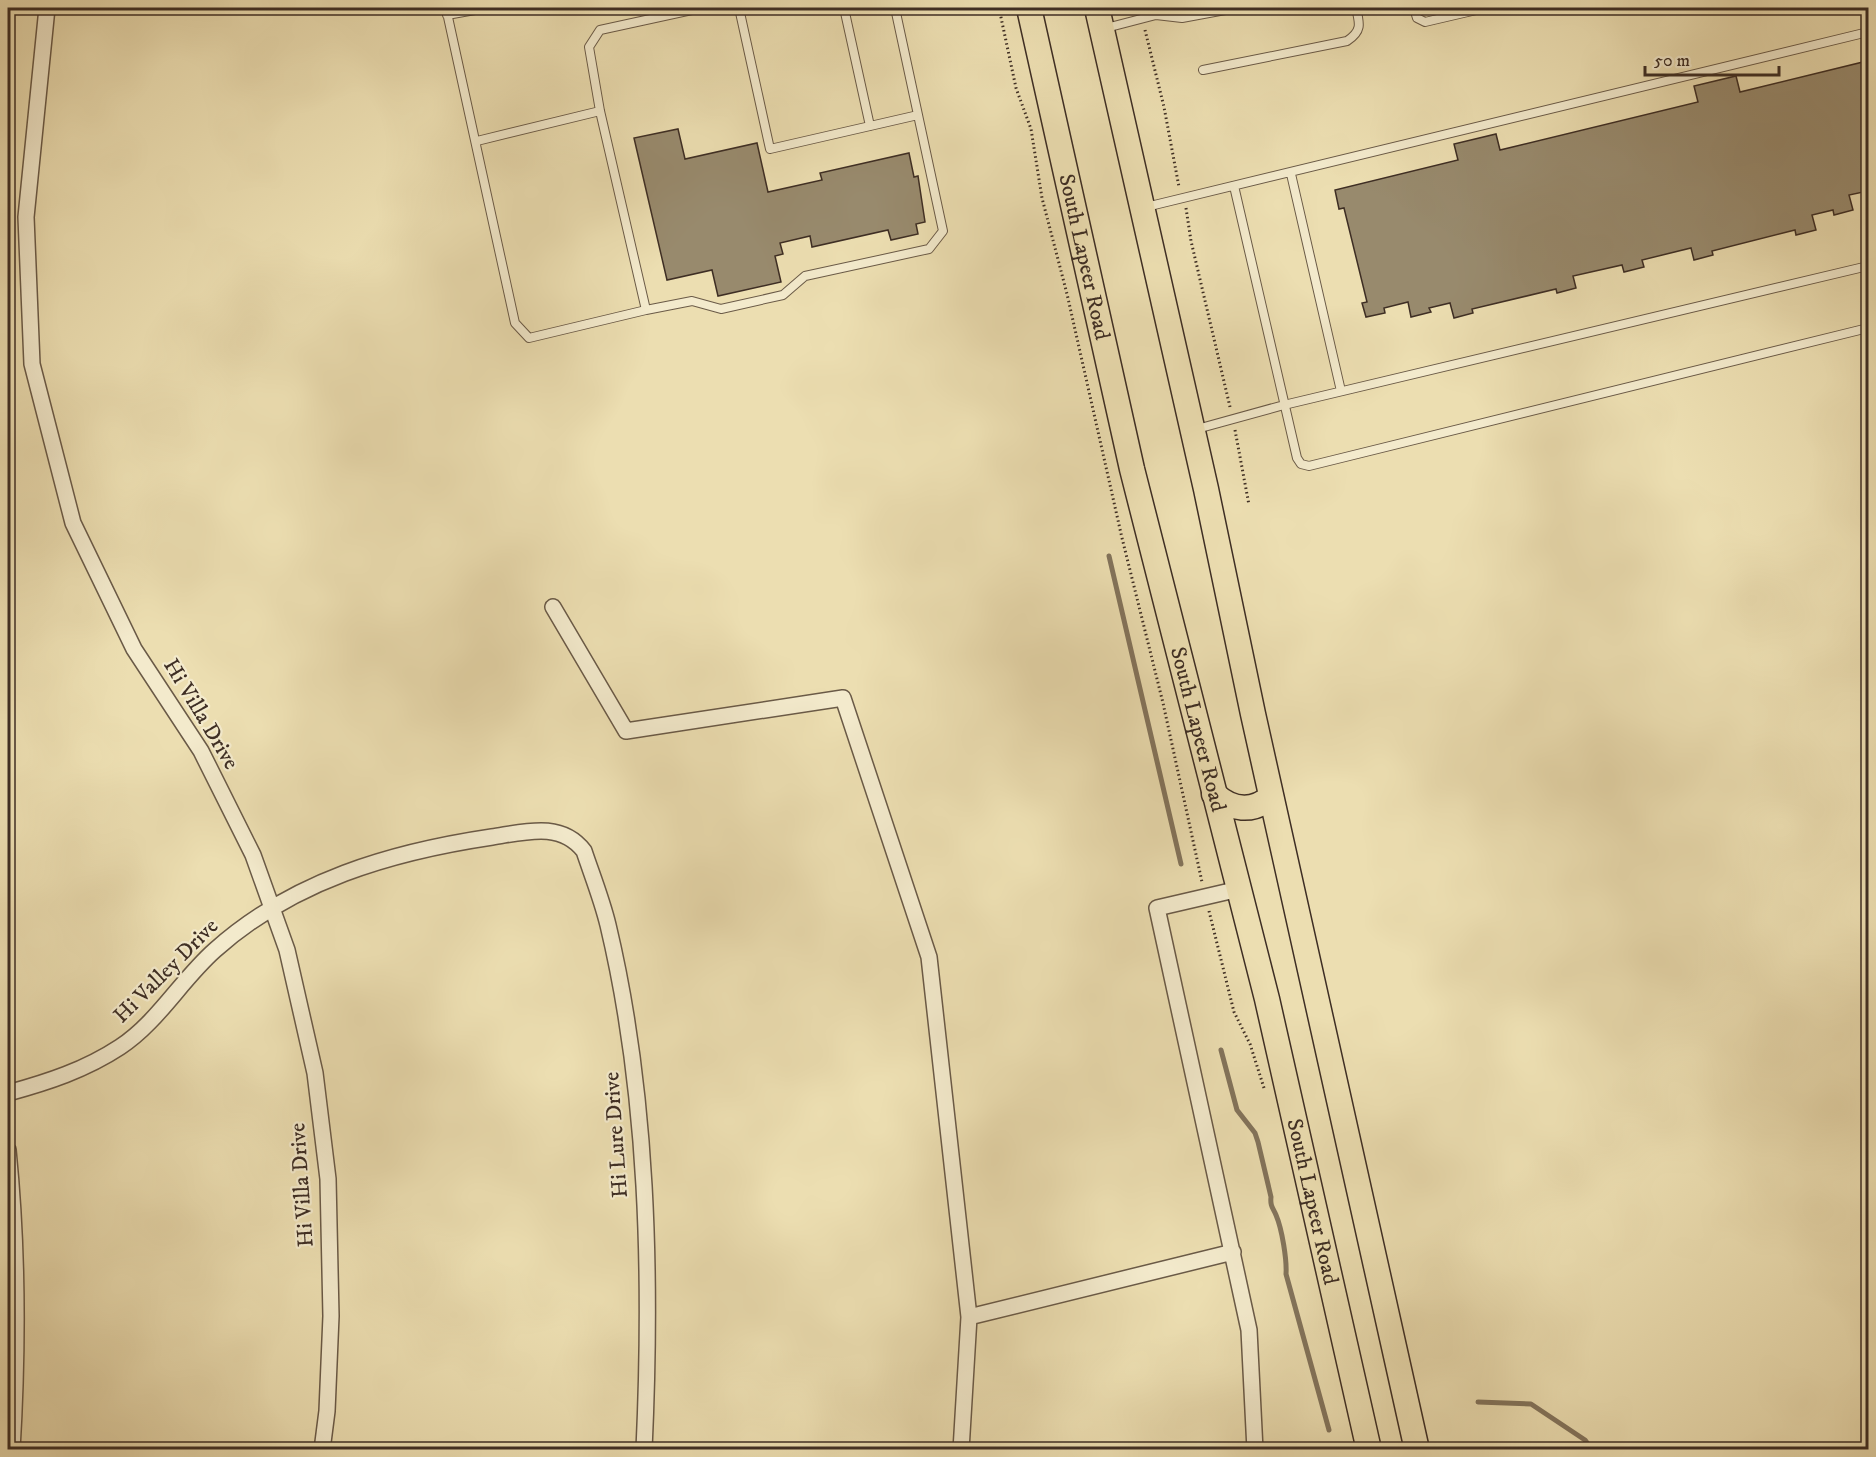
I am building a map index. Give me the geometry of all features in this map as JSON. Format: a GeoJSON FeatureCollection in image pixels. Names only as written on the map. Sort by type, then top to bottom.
{"type":"FeatureCollection","features":[{"type":"Feature","properties":{"kind":"main road","name":"South Lapeer Road"},"geometry":{"type":"LineString","coordinates":[[1029,8],[1130,458],[1267,999],[1369,1449]]}},
{"type":"Feature","properties":{"kind":"main road"},"geometry":{"type":"LineString","coordinates":[[1099,18],[1193,430],[1271,797],[1417,1449]]}},
{"type":"Feature","properties":{"kind":"main road"},"geometry":{"type":"LineString","coordinates":[[1214,794],[1231,807],[1243,808],[1264,803],[1271,797]]}},
{"type":"Feature","properties":{"kind":"street","name":"Hi Villa Drive"},"geometry":{"type":"LineString","coordinates":[[47,8],[27,217],[32,364],[74,523],[134,649],[201,751],[253,855],[287,950],[315,1073],[328,1179],[331,1316],[327,1411],[322,1449]]}},
{"type":"Feature","properties":{"kind":"street"},"geometry":{"type":"LineString","coordinates":[[553,607],[626,730],[843,698],[929,957],[969,1317],[962,1449]]}},
{"type":"Feature","properties":{"kind":"street","name":"Hi Valley Drive"},"geometry":{"type":"LineString","coordinates":[[8,1093],[84,1068],[140,1034],[185,980],[215,950],[307,887],[422,849],[539,830],[562,832]]}},
{"type":"Feature","properties":{"kind":"street","name":"Hi Lure Drive"},"geometry":{"type":"LineString","coordinates":[[562,832],[576,841],[584,851],[608,923],[633,1058],[647,1257],[649,1347],[644,1449]]}},
{"type":"Feature","properties":{"kind":"street"},"geometry":{"type":"LineString","coordinates":[[1239,889],[1157,908],[1249,1330],[1255,1449]]}},
{"type":"Feature","properties":{"kind":"street"},"geometry":{"type":"LineString","coordinates":[[8,1150],[13,1207],[17,1372],[12,1449]]}},
{"type":"Feature","properties":{"kind":"street"},"geometry":{"type":"LineString","coordinates":[[969,1317],[1233,1252]]}},
{"type":"Feature","properties":{"kind":"lane"},"geometry":{"type":"LineString","coordinates":[[486,8],[447,11],[515,323],[529,338],[692,300],[721,309],[783,295],[805,276],[929,249],[943,231],[895,8]]}},
{"type":"Feature","properties":{"kind":"lane"},"geometry":{"type":"LineString","coordinates":[[646,310],[600,111],[589,47],[600,30],[687,9],[701,8]]}},
{"type":"Feature","properties":{"kind":"lane"},"geometry":{"type":"LineString","coordinates":[[739,8],[770,149],[918,115]]}},
{"type":"Feature","properties":{"kind":"lane"},"geometry":{"type":"LineString","coordinates":[[844,8],[870,126]]}},
{"type":"Feature","properties":{"kind":"lane"},"geometry":{"type":"LineString","coordinates":[[1099,18],[1143,19],[1155,11],[1182,18],[1236,8]]}},
{"type":"Feature","properties":{"kind":"lane"},"geometry":{"type":"LineString","coordinates":[[1203,70],[1347,40],[1357,34],[1360,24],[1356,8]]}},
{"type":"Feature","properties":{"kind":"lane"},"geometry":{"type":"LineString","coordinates":[[1414,8],[1417,18],[1425,22],[1485,8]]}},
{"type":"Feature","properties":{"kind":"lane"},"geometry":{"type":"LineString","coordinates":[[1142,208],[1292,174],[1869,32]]}},
{"type":"Feature","properties":{"kind":"lane"},"geometry":{"type":"LineString","coordinates":[[477,141],[600,111]]}},
{"type":"Feature","properties":{"kind":"lane"},"geometry":{"type":"LineString","coordinates":[[1292,174],[1341,391]]}},
{"type":"Feature","properties":{"kind":"lane"},"geometry":{"type":"LineString","coordinates":[[1234,186],[1297,458],[1301,464],[1309,466],[1869,328]]}},
{"type":"Feature","properties":{"kind":"lane"},"geometry":{"type":"LineString","coordinates":[[1193,430],[1341,391],[1869,266]]}},
{"type":"Feature","properties":{"kind":"path"},"geometry":{"type":"LineString","coordinates":[[999,8],[1017,88],[1031,129],[1044,208],[1067,294],[1122,538],[1163,703],[1205,898],[1234,1012]]}},
{"type":"Feature","properties":{"kind":"path"},"geometry":{"type":"LineString","coordinates":[[1143,19],[1233,420],[1249,505]]}},
{"type":"Feature","properties":{"kind":"building"},"geometry":{"type":"Polygon","coordinates":[[[1863,62],[1868,81],[1863,82],[1868,105],[1868,191],[1849,195],[1853,210],[1834,215],[1833,210],[1812,215],[1816,230],[1796,235],[1795,230],[1712,251],[1713,255],[1694,260],[1691,248],[1642,260],[1644,267],[1624,272],[1622,265],[1573,276],[1576,288],[1557,293],[1556,289],[1472,309],[1473,313],[1454,318],[1450,303],[1429,308],[1431,312],[1411,317],[1408,302],[1384,308],[1385,313],[1366,317],[1362,303],[1367,302],[1344,208],[1339,209],[1335,190],[1458,160],[1454,144],[1496,134],[1500,150],[1698,102],[1694,86],[1736,76],[1740,92],[1863,62]]]}},
{"type":"Feature","properties":{"kind":"building"},"geometry":{"type":"Polygon","coordinates":[[[678,129],[685,159],[757,143],[768,192],[822,180],[820,173],[909,153],[914,177],[918,176],[925,222],[916,224],[918,234],[891,240],[888,230],[812,247],[810,236],[780,243],[783,254],[775,256],[781,282],[718,296],[712,270],[667,280],[634,138],[678,129]]]}},
{"type":"Feature","properties":{"kind":"waterway"},"geometry":{"type":"LineString","coordinates":[[1109,556],[1181,864]]}},
{"type":"Feature","properties":{"kind":"waterway"},"geometry":{"type":"LineString","coordinates":[[1221,1050],[1237,1110],[1255,1133],[1258,1142],[1271,1205],[1282,1236],[1286,1274],[1329,1430]]}},
{"type":"Feature","properties":{"kind":"waterway"},"geometry":{"type":"LineString","coordinates":[[1478,1402],[1531,1404],[1585,1440],[1592,1450]]}}]}
